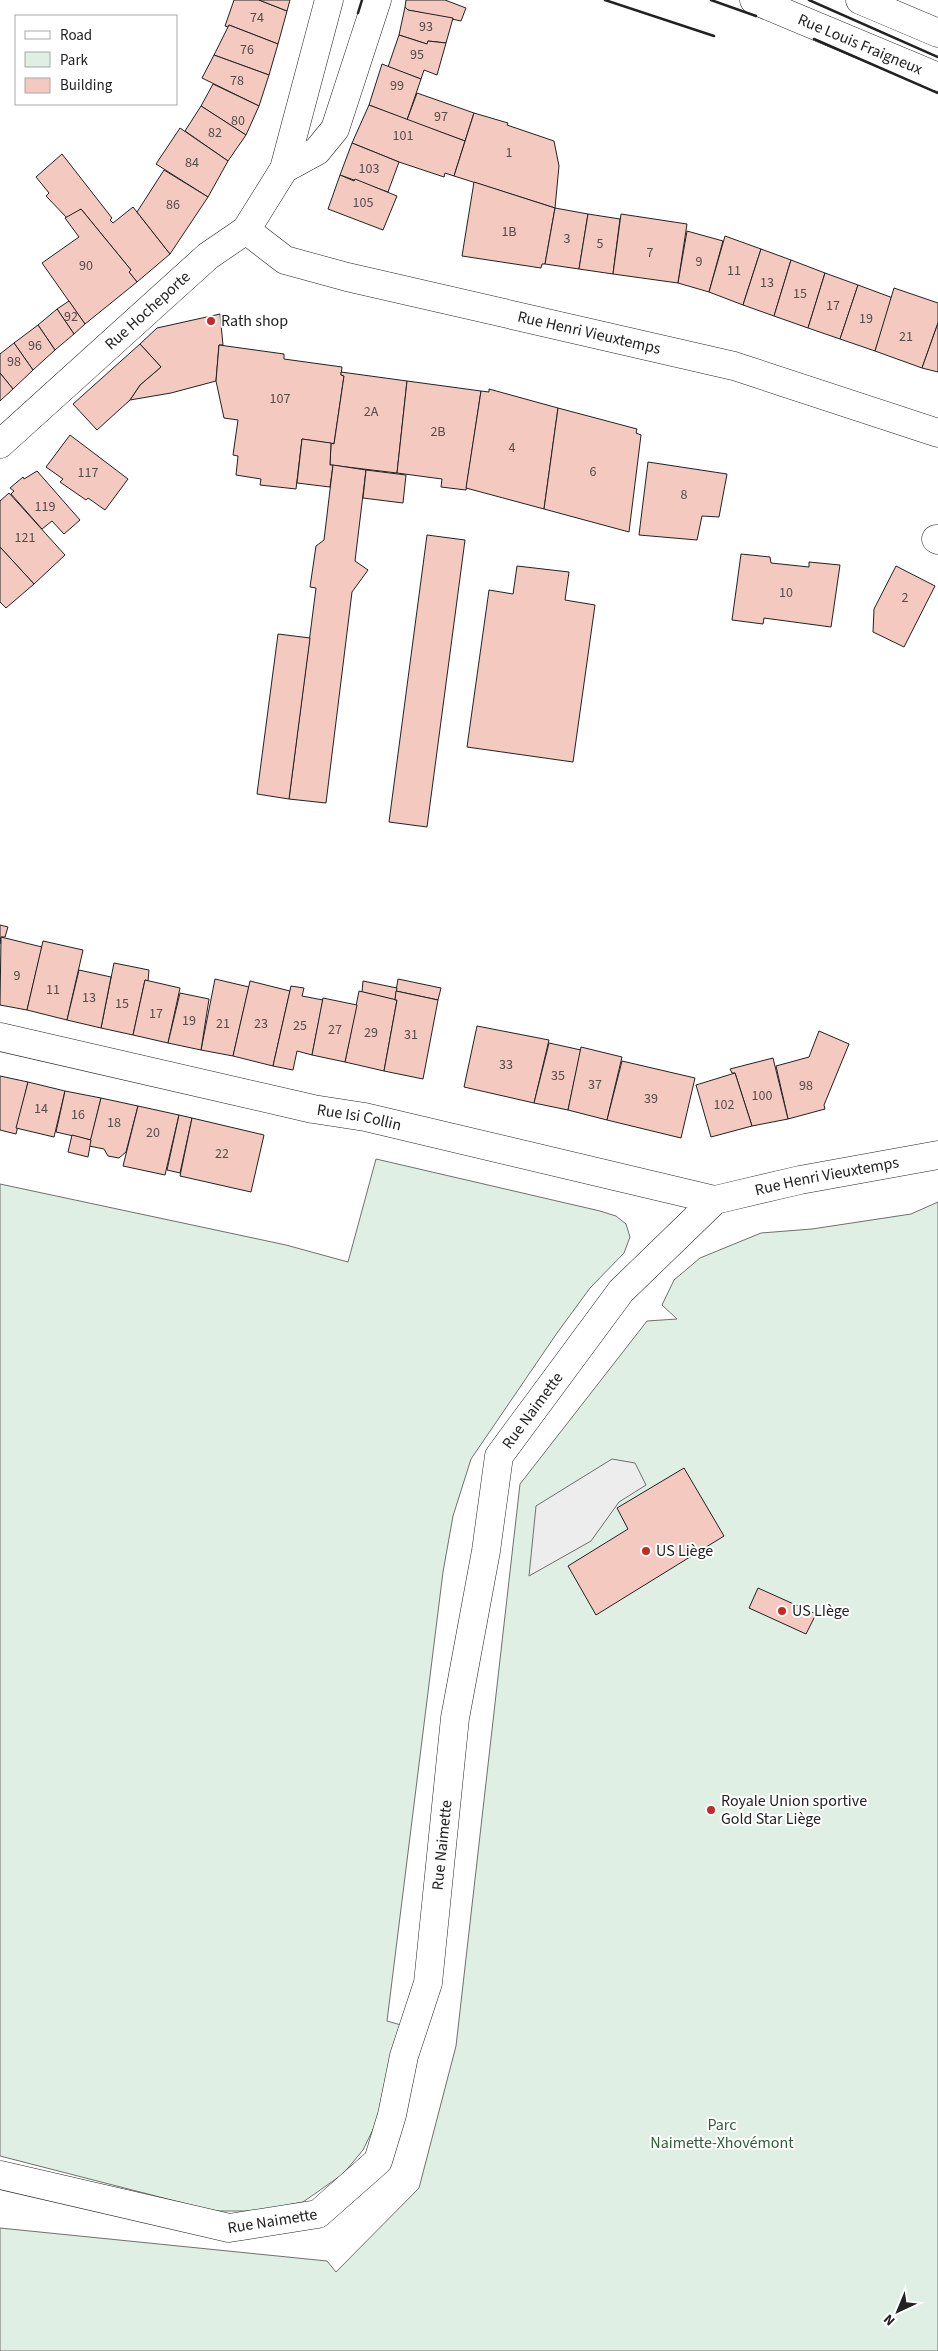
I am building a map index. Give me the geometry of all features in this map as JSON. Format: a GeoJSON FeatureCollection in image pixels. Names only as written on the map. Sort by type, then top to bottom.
{"type":"FeatureCollection","features":[{"type":"Feature","properties":{"kind":"street","name":"Rue Hocheporte"},"geometry":{"type":"LineString","coordinates":[[0,444],[208,256],[246,230],[284,169],[329,0]]}},
{"type":"Feature","properties":{"kind":"street"},"geometry":{"type":"LineString","coordinates":[[284,169],[318,151],[335,129],[377,0]]}},
{"type":"Feature","properties":{"kind":"street","name":"Rue Louis Fraigneux"},"geometry":{"type":"LineString","coordinates":[[754,0],[938,76]]}},
{"type":"Feature","properties":{"kind":"street"},"geometry":{"type":"LineString","coordinates":[[860,0],[938,33]]}},
{"type":"Feature","properties":{"kind":"street","name":"Rue Henri Vieuxtemps"},"geometry":{"type":"LineString","coordinates":[[246,230],[285,260],[347,277],[734,366],[938,433]]}},
{"type":"Feature","properties":{"kind":"street","name":"Rue Isi Collin"},"geometry":{"type":"LineString","coordinates":[[0,1037],[313,1109],[365,1117],[715,1200]]}},
{"type":"Feature","properties":{"kind":"street","name":"Rue Henri Vieuxtemps"},"geometry":{"type":"LineString","coordinates":[[715,1200],[800,1180],[938,1155]]}},
{"type":"Feature","properties":{"kind":"street","name":"Rue Naimette"},"geometry":{"type":"LineString","coordinates":[[0,2175],[229,2228],[318,2214],[378,2161],[392,2115],[404,2056],[428,1983],[456,1718],[486,1551],[499,1456],[621,1292],[715,1200]]}},
{"type":"Feature","properties":{"kind":"green space"},"geometry":{"type":"Polygon","coordinates":[[[376,1159],[600,1211],[616,1216],[626,1224],[630,1237],[624,1253],[590,1288],[471,1459],[453,1516],[443,1572],[387,2021],[401,2025],[383,2109],[363,2150],[343,2174],[303,2202],[258,2211],[214,2211],[0,2156],[0,1184],[286,1245],[348,1262],[376,1159]]]}},
{"type":"Feature","properties":{"kind":"green space","name":"Parc Naimette-Xhovémont"},"geometry":{"type":"Polygon","coordinates":[[[938,1202],[938,2351],[0,2351],[0,2228],[327,2261],[336,2272],[419,2188],[456,2046],[520,1484],[647,1321],[677,1319],[662,1305],[674,1280],[700,1258],[761,1233],[812,1229],[911,1214],[938,1202]]]}},
{"type":"Feature","properties":{"kind":"shaded area"},"geometry":{"type":"Polygon","coordinates":[[[612,1459],[635,1463],[646,1485],[619,1502],[591,1541],[529,1576],[536,1506],[612,1459]]]}},
{"type":"Feature","properties":{"kind":"building"},"geometry":{"type":"Polygon","coordinates":[[[234,0],[259,0],[287,11],[278,44],[229,25],[228,27],[225,26],[234,0]]]}},
{"type":"Feature","properties":{"kind":"building"},"geometry":{"type":"Polygon","coordinates":[[[259,0],[290,0],[287,11],[259,0]]]}},
{"type":"Feature","properties":{"kind":"building"},"geometry":{"type":"Polygon","coordinates":[[[406,0],[445,0],[466,8],[461,21],[408,10],[405,7],[406,0]]]}},
{"type":"Feature","properties":{"kind":"building"},"geometry":{"type":"Polygon","coordinates":[[[405,7],[408,10],[453,18],[446,43],[428,41],[427,44],[399,35],[405,7]]]}},
{"type":"Feature","properties":{"kind":"building"},"geometry":{"type":"Polygon","coordinates":[[[229,25],[278,44],[269,75],[214,55],[229,25]]]}},
{"type":"Feature","properties":{"kind":"building"},"geometry":{"type":"Polygon","coordinates":[[[399,35],[427,44],[428,41],[446,43],[437,75],[424,70],[421,79],[388,67],[399,35]]]}},
{"type":"Feature","properties":{"kind":"building"},"geometry":{"type":"Polygon","coordinates":[[[214,55],[269,75],[259,106],[202,78],[214,55]]]}},
{"type":"Feature","properties":{"kind":"building"},"geometry":{"type":"Polygon","coordinates":[[[382,64],[421,79],[407,120],[369,105],[382,64]]]}},
{"type":"Feature","properties":{"kind":"building"},"geometry":{"type":"Polygon","coordinates":[[[213,84],[259,106],[246,135],[201,106],[213,84]]]}},
{"type":"Feature","properties":{"kind":"building"},"geometry":{"type":"Polygon","coordinates":[[[417,93],[474,113],[465,141],[407,120],[417,93]]]}},
{"type":"Feature","properties":{"kind":"building"},"geometry":{"type":"Polygon","coordinates":[[[369,105],[465,141],[454,176],[445,173],[444,177],[399,162],[352,143],[369,105]]]}},
{"type":"Feature","properties":{"kind":"building"},"geometry":{"type":"Polygon","coordinates":[[[201,106],[246,135],[228,161],[185,131],[201,106]]]}},
{"type":"Feature","properties":{"kind":"building"},"geometry":{"type":"Polygon","coordinates":[[[474,113],[508,123],[507,125],[554,141],[559,166],[555,208],[454,176],[474,113]]]}},
{"type":"Feature","properties":{"kind":"building"},"geometry":{"type":"Polygon","coordinates":[[[180,128],[228,161],[208,197],[156,164],[180,128]]]}},
{"type":"Feature","properties":{"kind":"building"},"geometry":{"type":"Polygon","coordinates":[[[352,143],[399,162],[388,192],[340,175],[352,143]]]}},
{"type":"Feature","properties":{"kind":"building"},"geometry":{"type":"Polygon","coordinates":[[[62,154],[112,218],[110,220],[113,223],[133,207],[170,254],[137,282],[129,272],[131,270],[81,209],[68,219],[46,196],[49,193],[36,177],[62,154]]]}},
{"type":"Feature","properties":{"kind":"building"},"geometry":{"type":"Polygon","coordinates":[[[164,170],[208,197],[170,254],[137,212],[164,170]]]}},
{"type":"Feature","properties":{"kind":"building"},"geometry":{"type":"Polygon","coordinates":[[[340,175],[397,196],[383,230],[328,209],[340,175]]]}},
{"type":"Feature","properties":{"kind":"building"},"geometry":{"type":"Polygon","coordinates":[[[474,182],[555,208],[545,264],[542,264],[541,268],[462,256],[474,182]]]}},
{"type":"Feature","properties":{"kind":"building"},"geometry":{"type":"Polygon","coordinates":[[[555,208],[588,214],[579,269],[545,264],[555,208]]]}},
{"type":"Feature","properties":{"kind":"building"},"geometry":{"type":"Polygon","coordinates":[[[81,209],[131,270],[129,272],[137,282],[85,324],[42,263],[79,237],[65,218],[81,209]]]}},
{"type":"Feature","properties":{"kind":"building"},"geometry":{"type":"Polygon","coordinates":[[[588,214],[620,219],[613,274],[579,269],[588,214]]]}},
{"type":"Feature","properties":{"kind":"building"},"geometry":{"type":"Polygon","coordinates":[[[621,214],[687,224],[678,283],[613,274],[621,214]]]}},
{"type":"Feature","properties":{"kind":"building"},"geometry":{"type":"Polygon","coordinates":[[[687,231],[723,241],[709,292],[678,283],[687,231]]]}},
{"type":"Feature","properties":{"kind":"building"},"geometry":{"type":"Polygon","coordinates":[[[725,236],[761,249],[743,305],[709,292],[725,236]]]}},
{"type":"Feature","properties":{"kind":"building"},"geometry":{"type":"Polygon","coordinates":[[[761,249],[791,260],[774,316],[743,305],[761,249]]]}},
{"type":"Feature","properties":{"kind":"building"},"geometry":{"type":"Polygon","coordinates":[[[791,260],[825,273],[808,328],[774,316],[791,260]]]}},
{"type":"Feature","properties":{"kind":"building"},"geometry":{"type":"Polygon","coordinates":[[[825,273],[858,285],[840,339],[808,328],[825,273]]]}},
{"type":"Feature","properties":{"kind":"building"},"geometry":{"type":"Polygon","coordinates":[[[858,285],[893,298],[875,351],[840,339],[858,285]]]}},
{"type":"Feature","properties":{"kind":"building"},"geometry":{"type":"Polygon","coordinates":[[[894,288],[938,303],[938,323],[922,368],[875,351],[894,288]]]}},
{"type":"Feature","properties":{"kind":"building"},"geometry":{"type":"Polygon","coordinates":[[[69,301],[85,324],[74,334],[57,309],[69,301]]]}},
{"type":"Feature","properties":{"kind":"building"},"geometry":{"type":"Polygon","coordinates":[[[57,309],[74,334],[55,350],[38,325],[57,309]]]}},
{"type":"Feature","properties":{"kind":"building"},"geometry":{"type":"Polygon","coordinates":[[[220,314],[223,345],[219,345],[216,381],[171,393],[130,400],[140,385],[161,367],[140,344],[157,328],[220,314]]]}},
{"type":"Feature","properties":{"kind":"building"},"geometry":{"type":"Polygon","coordinates":[[[938,323],[938,372],[922,368],[938,323]]]}},
{"type":"Feature","properties":{"kind":"building"},"geometry":{"type":"Polygon","coordinates":[[[38,325],[55,350],[33,370],[14,343],[38,325]]]}},
{"type":"Feature","properties":{"kind":"building"},"geometry":{"type":"Polygon","coordinates":[[[14,343],[33,370],[13,389],[0,373],[0,354],[14,343]]]}},
{"type":"Feature","properties":{"kind":"building"},"geometry":{"type":"Polygon","coordinates":[[[140,344],[161,367],[140,385],[130,400],[97,430],[73,404],[140,344]]]}},
{"type":"Feature","properties":{"kind":"building"},"geometry":{"type":"Polygon","coordinates":[[[219,345],[284,354],[284,359],[342,367],[341,375],[344,376],[334,444],[302,439],[296,489],[260,485],[261,479],[236,475],[238,456],[233,455],[238,420],[224,418],[216,381],[219,345]]]}},
{"type":"Feature","properties":{"kind":"building"},"geometry":{"type":"Polygon","coordinates":[[[341,372],[407,381],[397,473],[330,465],[331,443],[334,444],[344,376],[341,375],[341,372]]]}},
{"type":"Feature","properties":{"kind":"building"},"geometry":{"type":"Polygon","coordinates":[[[0,373],[13,389],[0,401],[0,373]]]}},
{"type":"Feature","properties":{"kind":"building"},"geometry":{"type":"Polygon","coordinates":[[[407,381],[481,391],[466,490],[441,487],[442,479],[397,473],[407,381]]]}},
{"type":"Feature","properties":{"kind":"building"},"geometry":{"type":"Polygon","coordinates":[[[489,389],[558,408],[544,509],[466,488],[481,391],[489,392],[489,389]]]}},
{"type":"Feature","properties":{"kind":"building"},"geometry":{"type":"Polygon","coordinates":[[[558,408],[637,429],[636,433],[641,435],[629,532],[544,509],[558,408]]]}},
{"type":"Feature","properties":{"kind":"building"},"geometry":{"type":"Polygon","coordinates":[[[70,435],[128,479],[105,510],[88,498],[86,500],[60,482],[63,479],[46,467],[70,435]]]}},
{"type":"Feature","properties":{"kind":"building"},"geometry":{"type":"Polygon","coordinates":[[[302,439],[331,443],[330,465],[333,465],[330,487],[297,483],[302,439]]]}},
{"type":"Feature","properties":{"kind":"building"},"geometry":{"type":"Polygon","coordinates":[[[648,462],[727,474],[719,517],[702,516],[697,540],[639,535],[648,462]]]}},
{"type":"Feature","properties":{"kind":"building"},"geometry":{"type":"Polygon","coordinates":[[[333,465],[366,470],[355,561],[368,570],[352,592],[326,803],[289,799],[316,588],[310,587],[316,546],[324,540],[333,465]]]}},
{"type":"Feature","properties":{"kind":"building"},"geometry":{"type":"Polygon","coordinates":[[[366,470],[406,475],[403,503],[363,498],[366,470]]]}},
{"type":"Feature","properties":{"kind":"building"},"geometry":{"type":"Polygon","coordinates":[[[37,471],[80,520],[64,534],[52,521],[42,529],[11,494],[14,491],[10,488],[23,477],[24,479],[37,471]]]}},
{"type":"Feature","properties":{"kind":"building"},"geometry":{"type":"Polygon","coordinates":[[[9,493],[65,555],[34,584],[0,547],[0,501],[9,493]]]}},
{"type":"Feature","properties":{"kind":"building"},"geometry":{"type":"Polygon","coordinates":[[[427,535],[465,540],[427,827],[389,822],[427,535]]]}},
{"type":"Feature","properties":{"kind":"building"},"geometry":{"type":"Polygon","coordinates":[[[0,547],[34,584],[6,608],[0,602],[0,547]]]}},
{"type":"Feature","properties":{"kind":"building"},"geometry":{"type":"Polygon","coordinates":[[[741,554],[770,557],[771,563],[809,567],[809,562],[840,565],[831,627],[764,618],[763,624],[732,620],[741,554]]]}},
{"type":"Feature","properties":{"kind":"building"},"geometry":{"type":"Polygon","coordinates":[[[517,566],[569,572],[565,600],[595,605],[573,762],[467,747],[489,590],[513,594],[517,566]]]}},
{"type":"Feature","properties":{"kind":"building"},"geometry":{"type":"Polygon","coordinates":[[[896,566],[935,586],[904,647],[873,632],[874,609],[896,566]]]}},
{"type":"Feature","properties":{"kind":"building"},"geometry":{"type":"Polygon","coordinates":[[[278,634],[310,638],[289,799],[257,794],[278,634]]]}},
{"type":"Feature","properties":{"kind":"building"},"geometry":{"type":"Polygon","coordinates":[[[0,925],[8,927],[5,937],[1,937],[0,944],[0,925]]]}},
{"type":"Feature","properties":{"kind":"building"},"geometry":{"type":"Polygon","coordinates":[[[1,937],[42,947],[27,1010],[0,1005],[1,937]]]}},
{"type":"Feature","properties":{"kind":"building"},"geometry":{"type":"Polygon","coordinates":[[[43,941],[83,950],[67,1020],[27,1010],[43,941]]]}},
{"type":"Feature","properties":{"kind":"building"},"geometry":{"type":"Polygon","coordinates":[[[114,963],[149,970],[148,981],[145,980],[133,1035],[101,1028],[114,963]]]}},
{"type":"Feature","properties":{"kind":"building"},"geometry":{"type":"Polygon","coordinates":[[[79,970],[111,977],[101,1028],[67,1020],[79,970]]]}},
{"type":"Feature","properties":{"kind":"building"},"geometry":{"type":"Polygon","coordinates":[[[215,979],[249,987],[233,1056],[201,1050],[215,979]]]}},
{"type":"Feature","properties":{"kind":"building"},"geometry":{"type":"Polygon","coordinates":[[[398,979],[441,988],[438,1000],[396,991],[398,979]]]}},
{"type":"Feature","properties":{"kind":"building"},"geometry":{"type":"Polygon","coordinates":[[[145,980],[180,988],[168,1043],[133,1035],[145,980]]]}},
{"type":"Feature","properties":{"kind":"building"},"geometry":{"type":"Polygon","coordinates":[[[250,981],[290,991],[273,1066],[233,1056],[250,981]]]}},
{"type":"Feature","properties":{"kind":"building"},"geometry":{"type":"Polygon","coordinates":[[[363,981],[397,988],[395,1000],[362,992],[363,981]]]}},
{"type":"Feature","properties":{"kind":"building"},"geometry":{"type":"Polygon","coordinates":[[[291,986],[304,988],[302,996],[323,1000],[312,1055],[297,1051],[293,1070],[273,1066],[291,986]]]}},
{"type":"Feature","properties":{"kind":"building"},"geometry":{"type":"Polygon","coordinates":[[[359,991],[397,1000],[384,1071],[345,1062],[359,991]]]}},
{"type":"Feature","properties":{"kind":"building"},"geometry":{"type":"Polygon","coordinates":[[[396,991],[438,1000],[423,1079],[384,1071],[397,1000],[395,1000],[396,991]]]}},
{"type":"Feature","properties":{"kind":"building"},"geometry":{"type":"Polygon","coordinates":[[[180,993],[209,999],[201,1050],[168,1043],[180,993]]]}},
{"type":"Feature","properties":{"kind":"building"},"geometry":{"type":"Polygon","coordinates":[[[323,998],[357,1005],[345,1062],[312,1055],[323,998]]]}},
{"type":"Feature","properties":{"kind":"building"},"geometry":{"type":"Polygon","coordinates":[[[477,1026],[549,1040],[534,1103],[464,1087],[477,1026]]]}},
{"type":"Feature","properties":{"kind":"building"},"geometry":{"type":"Polygon","coordinates":[[[819,1031],[849,1044],[824,1105],[825,1109],[788,1119],[776,1066],[809,1057],[819,1031]]]}},
{"type":"Feature","properties":{"kind":"building"},"geometry":{"type":"Polygon","coordinates":[[[549,1043],[581,1050],[568,1110],[534,1103],[549,1043]]]}},
{"type":"Feature","properties":{"kind":"building"},"geometry":{"type":"Polygon","coordinates":[[[581,1047],[622,1057],[607,1120],[568,1110],[581,1047]]]}},
{"type":"Feature","properties":{"kind":"building"},"geometry":{"type":"Polygon","coordinates":[[[773,1058],[788,1119],[752,1126],[735,1073],[732,1073],[730,1069],[773,1058]]]}},
{"type":"Feature","properties":{"kind":"building"},"geometry":{"type":"Polygon","coordinates":[[[622,1061],[695,1078],[681,1138],[607,1120],[622,1061]]]}},
{"type":"Feature","properties":{"kind":"building"},"geometry":{"type":"Polygon","coordinates":[[[735,1073],[752,1126],[711,1137],[696,1085],[735,1073]]]}},
{"type":"Feature","properties":{"kind":"building"},"geometry":{"type":"Polygon","coordinates":[[[0,1076],[28,1082],[16,1134],[0,1130],[0,1076]]]}},
{"type":"Feature","properties":{"kind":"building"},"geometry":{"type":"Polygon","coordinates":[[[28,1082],[65,1091],[54,1137],[16,1128],[28,1082]]]}},
{"type":"Feature","properties":{"kind":"building"},"geometry":{"type":"Polygon","coordinates":[[[65,1091],[101,1098],[91,1140],[56,1132],[65,1091]]]}},
{"type":"Feature","properties":{"kind":"building"},"geometry":{"type":"Polygon","coordinates":[[[101,1098],[138,1106],[126,1152],[119,1158],[108,1156],[104,1149],[89,1146],[101,1098]]]}},
{"type":"Feature","properties":{"kind":"building"},"geometry":{"type":"Polygon","coordinates":[[[138,1106],[179,1115],[165,1175],[123,1166],[138,1106]]]}},
{"type":"Feature","properties":{"kind":"building"},"geometry":{"type":"Polygon","coordinates":[[[179,1115],[192,1118],[180,1173],[167,1170],[179,1115]]]}},
{"type":"Feature","properties":{"kind":"building"},"geometry":{"type":"Polygon","coordinates":[[[192,1118],[264,1135],[251,1192],[180,1176],[192,1118]]]}},
{"type":"Feature","properties":{"kind":"building"},"geometry":{"type":"Polygon","coordinates":[[[72,1135],[91,1140],[88,1157],[68,1152],[72,1135]]]}},
{"type":"Feature","properties":{"kind":"building","name":"US Liège"},"geometry":{"type":"Polygon","coordinates":[[[684,1468],[724,1536],[596,1615],[568,1566],[628,1529],[617,1508],[684,1468]]]}},
{"type":"Feature","properties":{"kind":"building","name":"US LIège"},"geometry":{"type":"Polygon","coordinates":[[[758,1588],[816,1614],[806,1634],[749,1608],[758,1588]]]}},
{"type":"Feature","properties":{"kind":"wall"},"geometry":{"type":"LineString","coordinates":[[358,13],[362,0]]}},
{"type":"Feature","properties":{"kind":"wall"},"geometry":{"type":"LineString","coordinates":[[605,0],[714,36]]}},
{"type":"Feature","properties":{"kind":"wall"},"geometry":{"type":"LineString","coordinates":[[711,0],[756,16]]}},
{"type":"Feature","properties":{"kind":"wall"},"geometry":{"type":"LineString","coordinates":[[809,0],[938,57]]}},
{"type":"Feature","properties":{"kind":"wall"},"geometry":{"type":"LineString","coordinates":[[814,39],[938,93]]}},
{"type":"Feature","properties":{"kind":"place","name":"Rath shop"},"geometry":{"type":"Point","coordinates":[211,321]}},
{"type":"Feature","properties":{"kind":"place","name":"US Liège"},"geometry":{"type":"Point","coordinates":[646,1551]}},
{"type":"Feature","properties":{"kind":"place","name":"US LIège"},"geometry":{"type":"Point","coordinates":[782,1611]}},
{"type":"Feature","properties":{"kind":"place","name":"Royale Union sportive Gold Star Liège"},"geometry":{"type":"Point","coordinates":[711,1810]}}]}
